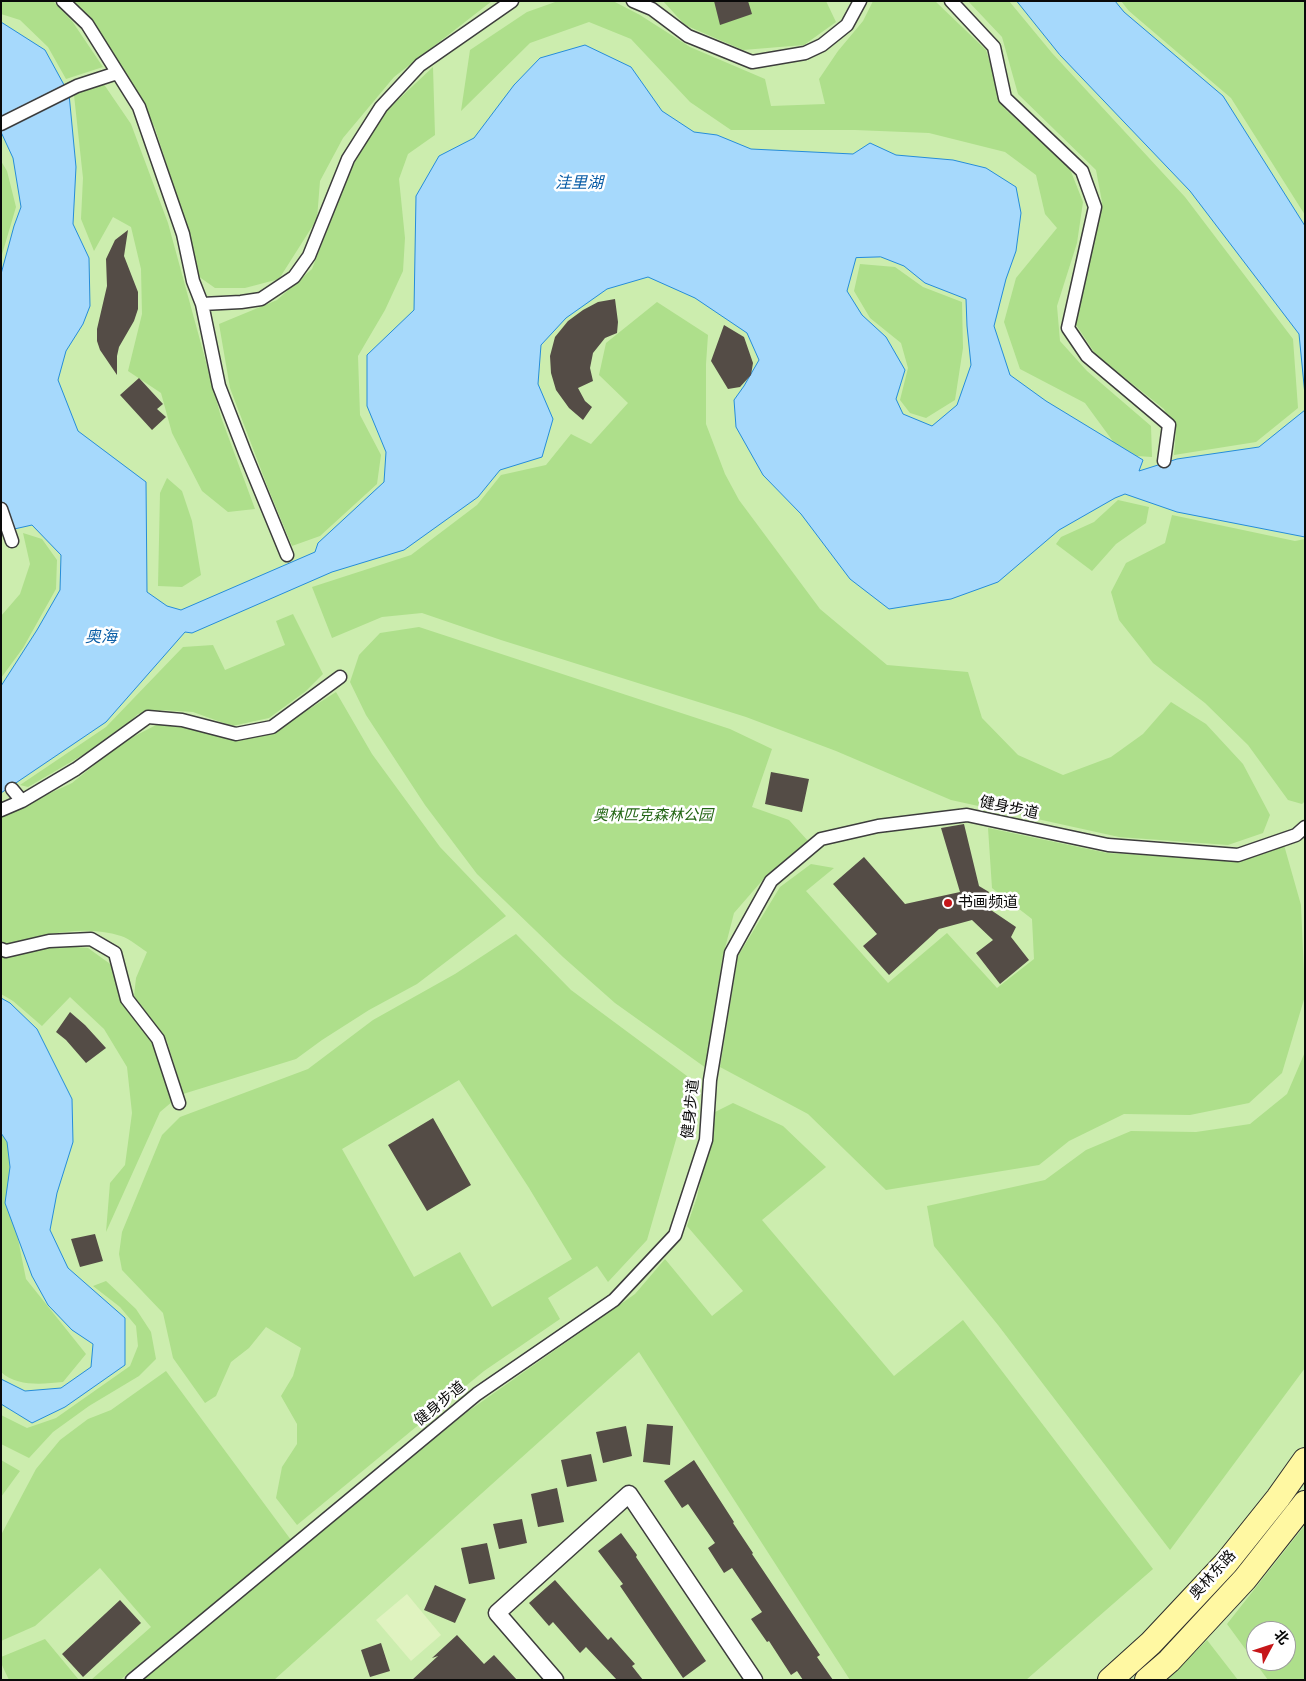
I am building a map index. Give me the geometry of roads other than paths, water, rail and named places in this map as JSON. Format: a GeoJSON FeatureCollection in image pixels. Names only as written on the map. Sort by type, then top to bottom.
{"type":"FeatureCollection","features":[{"type":"Feature","properties":{"kind":"main road","name":"奥林东路"},"geometry":{"type":"LineString","coordinates":[[1110,1680],[1151,1643],[1226,1562],[1278,1498],[1305,1460]]}},
{"type":"Feature","properties":{"kind":"main road","name":"奥林东路"},"geometry":{"type":"LineString","coordinates":[[1148,1680],[1169,1661],[1245,1579],[1305,1503]]}},
{"type":"Feature","properties":{"kind":"street"},"geometry":{"type":"LineString","coordinates":[[63,1],[86,24],[139,107],[183,234],[193,281],[202,304],[220,386],[287,555]]}},
{"type":"Feature","properties":{"kind":"street"},"geometry":{"type":"LineString","coordinates":[[202,304],[261,299],[294,277],[309,256],[348,159],[381,107],[420,66],[512,1]]}},
{"type":"Feature","properties":{"kind":"street"},"geometry":{"type":"LineString","coordinates":[[633,1],[652,9],[688,36],[752,62],[806,53],[822,45],[847,25],[860,1]]}},
{"type":"Feature","properties":{"kind":"street"},"geometry":{"type":"LineString","coordinates":[[952,1],[994,47],[1005,98],[1082,171],[1095,207],[1068,328],[1086,356],[1169,425],[1164,461]]}},
{"type":"Feature","properties":{"kind":"street"},"geometry":{"type":"LineString","coordinates":[[1,124],[77,86],[116,72]]}},
{"type":"Feature","properties":{"kind":"street"},"geometry":{"type":"LineString","coordinates":[[1,509],[12,541]]}},
{"type":"Feature","properties":{"kind":"street"},"geometry":{"type":"LineString","coordinates":[[1,810],[22,801],[76,769],[148,717],[182,720],[236,734],[272,728],[340,677]]}},
{"type":"Feature","properties":{"kind":"street"},"geometry":{"type":"LineString","coordinates":[[12,789],[22,801]]}},
{"type":"Feature","properties":{"kind":"street","name":"健身步道"},"geometry":{"type":"LineString","coordinates":[[132,1680],[477,1394],[614,1300],[675,1235],[706,1140],[710,1080],[731,953],[771,881],[821,839],[878,826],[967,815],[1108,845],[1238,855],[1296,835],[1305,827]]}},
{"type":"Feature","properties":{"kind":"street"},"geometry":{"type":"LineString","coordinates":[[1,949],[6,951],[49,941],[91,939],[115,953],[127,999],[158,1039],[178,1103]]}},
{"type":"Feature","properties":{"kind":"street"},"geometry":{"type":"LineString","coordinates":[[555,1680],[497,1613],[629,1494],[751,1679]]}},
{"type":"Feature","properties":{"kind":"water"},"geometry":{"type":"Polygon","coordinates":[[[1017,1],[1115,1],[1124,12],[1223,96],[1305,226],[1305,395],[1299,334],[1190,191],[1060,55],[1017,1]]]}},
{"type":"Feature","properties":{"kind":"water","name":"洼里湖"},"geometry":{"type":"Polygon","coordinates":[[[1,22],[45,50],[69,94],[76,167],[73,224],[89,258],[90,306],[83,324],[66,351],[58,380],[78,431],[146,482],[147,592],[167,606],[181,610],[315,552],[318,543],[384,482],[386,452],[367,406],[367,355],[414,310],[416,196],[439,156],[474,138],[514,85],[540,58],[585,45],[631,67],[662,111],[694,132],[717,135],[751,149],[853,154],[870,143],[896,155],[953,160],[986,168],[1016,187],[1021,213],[1016,251],[1006,279],[994,326],[1010,375],[1046,401],[1143,460],[1139,471],[1177,459],[1259,447],[1305,410],[1305,537],[1177,512],[1125,494],[1059,530],[998,582],[951,599],[889,609],[850,579],[801,514],[763,475],[736,427],[734,400],[759,360],[747,333],[695,298],[648,277],[607,289],[566,318],[541,345],[538,384],[553,419],[542,457],[500,470],[478,497],[404,550],[332,572],[192,633],[185,632],[106,722],[1,793],[1,686],[60,590],[61,555],[32,525],[1,532],[1,274],[21,207],[13,158],[1,132],[1,22]],[[881,257],[856,258],[847,291],[862,315],[886,337],[905,370],[896,399],[903,414],[932,426],[957,405],[971,365],[966,299],[925,283],[904,266],[881,257]]]}},
{"type":"Feature","properties":{"kind":"water"},"geometry":{"type":"Polygon","coordinates":[[[1,998],[10,1003],[37,1029],[72,1099],[73,1142],[57,1193],[50,1230],[68,1268],[125,1318],[125,1365],[65,1407],[32,1423],[1,1404],[1,1379],[25,1391],[61,1388],[91,1367],[93,1344],[72,1330],[48,1305],[32,1276],[5,1203],[10,1167],[7,1142],[1,1133],[1,998]]]}},
{"type":"Feature","properties":{"kind":"place","name":"书画频道"},"geometry":{"type":"Point","coordinates":[948,903]}},
{"type":"Feature","properties":{"kind":"water label","name":"奥海"},"geometry":{"type":"Point","coordinates":[101,637]}},
{"type":"Feature","properties":{"kind":"park label","name":"奥林匹克森林公园"},"geometry":{"type":"Point","coordinates":[653,816]}}]}
